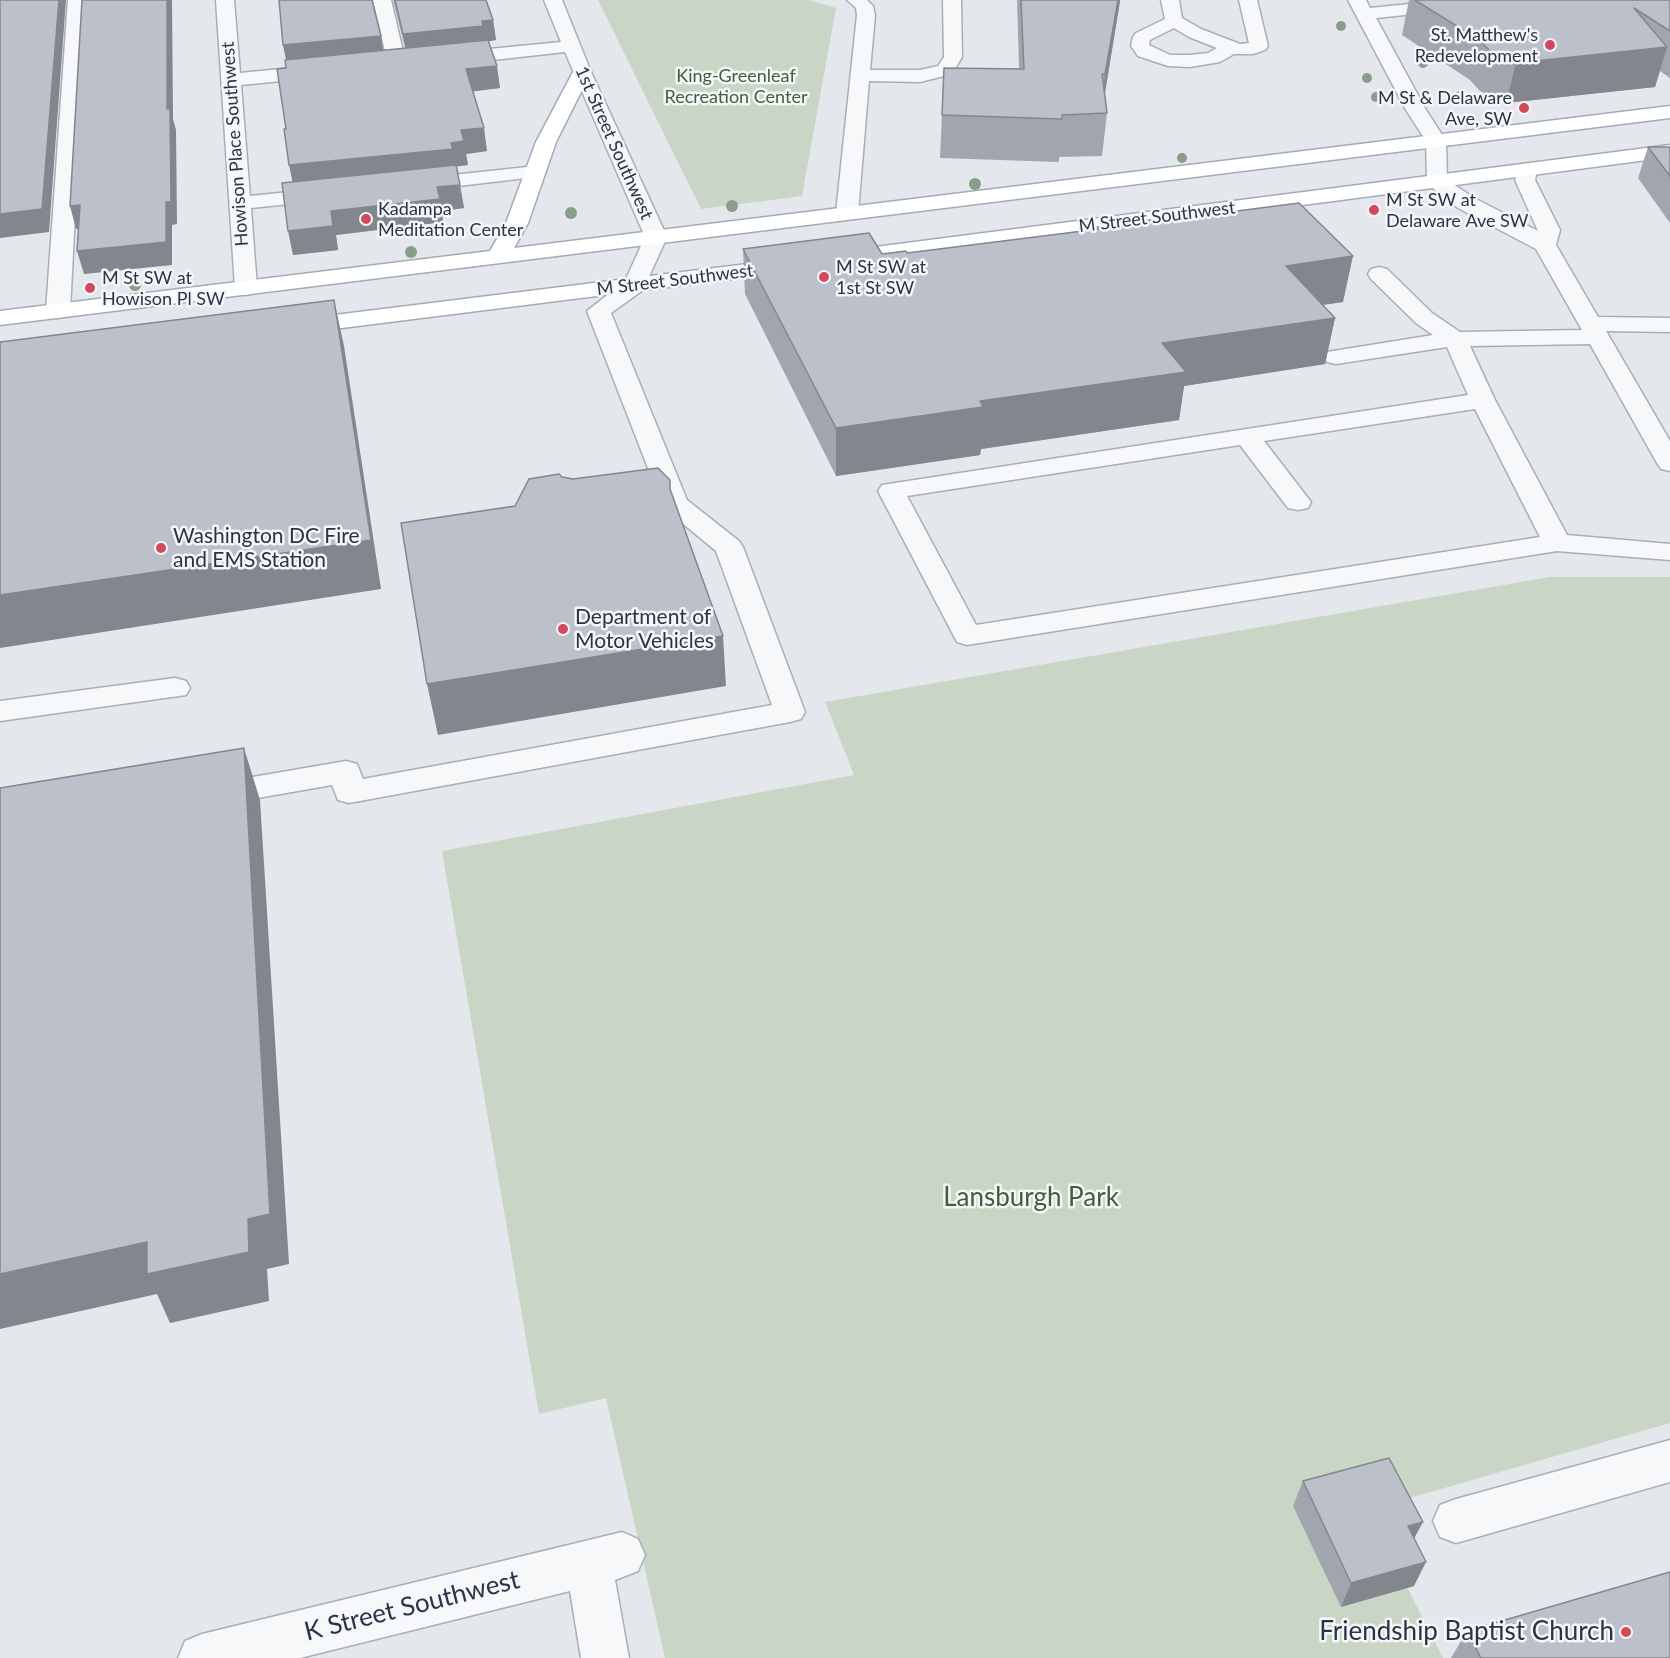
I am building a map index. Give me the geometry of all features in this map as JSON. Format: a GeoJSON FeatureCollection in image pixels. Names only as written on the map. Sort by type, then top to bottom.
{"type":"FeatureCollection","features":[{"type":"Feature","properties":{"kind":"main road"},"geometry":{"type":"LineString","coordinates":[[497,258],[517,223],[546,142],[582,72]]}},
{"type":"Feature","properties":{"kind":"main road","name":"M Street Southwest"},"geometry":{"type":"LineString","coordinates":[[0,318],[1670,111]]}},
{"type":"Feature","properties":{"kind":"main road","name":"M Street Southwest"},"geometry":{"type":"LineString","coordinates":[[266,330],[635,285],[1670,151]]}},
{"type":"Feature","properties":{"kind":"street"},"geometry":{"type":"LineString","coordinates":[[58,311],[77,0]]}},
{"type":"Feature","properties":{"kind":"street","name":"Howison Place Southwest"},"geometry":{"type":"LineString","coordinates":[[225,0],[246,288]]}},
{"type":"Feature","properties":{"kind":"street"},"geometry":{"type":"LineString","coordinates":[[382,0],[397,64]]}},
{"type":"Feature","properties":{"kind":"street","name":"1st Street Southwest"},"geometry":{"type":"LineString","coordinates":[[553,0],[582,72],[656,237],[635,285]]}},
{"type":"Feature","properties":{"kind":"street"},"geometry":{"type":"LineString","coordinates":[[847,213],[866,15],[864,6],[856,0]]}},
{"type":"Feature","properties":{"kind":"street"},"geometry":{"type":"LineString","coordinates":[[859,75],[920,76],[945,70],[953,57],[952,0]]}},
{"type":"Feature","properties":{"kind":"street"},"geometry":{"type":"LineString","coordinates":[[1170,0],[1174,21],[1195,33],[1232,48],[1246,50],[1259,46],[1248,0]]}},
{"type":"Feature","properties":{"kind":"street"},"geometry":{"type":"LineString","coordinates":[[1501,0],[1360,7],[1416,110],[1436,141],[1437,182],[1466,203],[1504,221],[1545,245],[1670,463]]}},
{"type":"Feature","properties":{"kind":"street"},"geometry":{"type":"LineString","coordinates":[[1174,21],[1142,38],[1140,46],[1145,52],[1167,60],[1190,62],[1213,58],[1232,48]]}},
{"type":"Feature","properties":{"kind":"street"},"geometry":{"type":"LineString","coordinates":[[373,66],[572,46]]}},
{"type":"Feature","properties":{"kind":"street"},"geometry":{"type":"LineString","coordinates":[[231,80],[338,70]]}},
{"type":"Feature","properties":{"kind":"street"},"geometry":{"type":"LineString","coordinates":[[1527,171],[1525,180],[1549,230],[1545,245]]}},
{"type":"Feature","properties":{"kind":"street"},"geometry":{"type":"LineString","coordinates":[[396,187],[536,172]]}},
{"type":"Feature","properties":{"kind":"street"},"geometry":{"type":"LineString","coordinates":[[240,203],[350,192]]}},
{"type":"Feature","properties":{"kind":"street"},"geometry":{"type":"LineString","coordinates":[[1380,274],[1424,318],[1455,339],[1483,400],[1557,543]]}},
{"type":"Feature","properties":{"kind":"street"},"geometry":{"type":"LineString","coordinates":[[185,800],[346,772],[349,792],[790,712],[729,547],[675,504],[599,311],[635,285]]}},
{"type":"Feature","properties":{"kind":"street"},"geometry":{"type":"LineString","coordinates":[[1336,357],[1455,339],[1670,325]]}},
{"type":"Feature","properties":{"kind":"street"},"geometry":{"type":"LineString","coordinates":[[1483,400],[891,490],[968,636],[1557,543],[1670,552]]}},
{"type":"Feature","properties":{"kind":"street"},"geometry":{"type":"LineString","coordinates":[[1247,437],[1298,502]]}},
{"type":"Feature","properties":{"kind":"street"},"geometry":{"type":"LineString","coordinates":[[643,509],[675,504]]}},
{"type":"Feature","properties":{"kind":"street"},"geometry":{"type":"LineString","coordinates":[[0,711],[175,688]]}},
{"type":"Feature","properties":{"kind":"street"},"geometry":{"type":"LineString","coordinates":[[1456,1521],[1670,1461]]}},
{"type":"Feature","properties":{"kind":"street","name":"K Street Southwest"},"geometry":{"type":"LineString","coordinates":[[202,1658],[605,1559],[605,1658]]}},
{"type":"Feature","properties":{"kind":"green space","name":"King-Greenleaf Recreation Center"},"geometry":{"type":"Polygon","coordinates":[[[598,0],[809,0],[836,8],[802,196],[701,209],[598,0]]]}},
{"type":"Feature","properties":{"kind":"green space","name":"Lansburgh Park"},"geometry":{"type":"Polygon","coordinates":[[[1550,577],[1670,577],[1670,1423],[1368,1510],[1443,1658],[665,1658],[606,1398],[539,1414],[442,851],[854,775],[825,702],[1550,577]]]}},
{"type":"Feature","properties":{"kind":"building"},"geometry":{"type":"Polygon","coordinates":[[[0,0],[59,0],[42,209],[0,214],[0,0]]]}},
{"type":"Feature","properties":{"kind":"building"},"geometry":{"type":"Polygon","coordinates":[[[82,0],[167,0],[167,109],[170,109],[171,202],[166,202],[166,242],[77,251],[80,205],[70,206],[82,0]]]}},
{"type":"Feature","properties":{"kind":"building"},"geometry":{"type":"Polygon","coordinates":[[[279,0],[372,0],[381,36],[283,45],[279,0]]]}},
{"type":"Feature","properties":{"kind":"building"},"geometry":{"type":"Polygon","coordinates":[[[395,0],[486,0],[493,20],[482,21],[483,26],[403,34],[395,0]]]}},
{"type":"Feature","properties":{"kind":"building"},"geometry":{"type":"Polygon","coordinates":[[[1021,0],[1118,0],[1105,74],[1102,74],[1107,113],[1062,115],[1062,119],[942,115],[944,68],[1024,69],[1021,0]]]}},
{"type":"Feature","properties":{"kind":"building"},"geometry":{"type":"Polygon","coordinates":[[[1415,0],[1670,0],[1670,31],[1634,8],[1667,47],[1516,63],[1490,51],[1479,40],[1415,0]]]}},
{"type":"Feature","properties":{"kind":"building"},"geometry":{"type":"Polygon","coordinates":[[[488,40],[497,66],[466,69],[484,128],[461,130],[464,141],[451,143],[453,149],[289,165],[277,69],[286,68],[285,60],[488,40]]]}},
{"type":"Feature","properties":{"kind":"building"},"geometry":{"type":"Polygon","coordinates":[[[1648,147],[1670,147],[1670,176],[1648,147]]]}},
{"type":"Feature","properties":{"kind":"building"},"geometry":{"type":"Polygon","coordinates":[[[456,165],[460,185],[437,187],[440,199],[331,211],[333,226],[288,231],[282,183],[456,165]]]}},
{"type":"Feature","properties":{"kind":"building"},"geometry":{"type":"Polygon","coordinates":[[[1299,203],[1353,256],[1286,266],[1335,318],[1162,343],[1186,372],[980,401],[983,407],[836,428],[743,249],[869,233],[882,254],[906,251],[907,253],[1099,229],[1097,227],[1173,217],[1175,219],[1299,203]]]}},
{"type":"Feature","properties":{"kind":"building","name":"Washington DC Fire and EMS Station"},"geometry":{"type":"Polygon","coordinates":[[[334,300],[371,540],[0,595],[0,342],[334,300]]]}},
{"type":"Feature","properties":{"kind":"building","name":"Department of Motor Vehicles"},"geometry":{"type":"Polygon","coordinates":[[[658,468],[670,480],[670,489],[723,636],[427,684],[401,523],[515,506],[529,479],[559,474],[562,477],[573,479],[658,468]]]}},
{"type":"Feature","properties":{"kind":"building"},"geometry":{"type":"Polygon","coordinates":[[[244,748],[270,1214],[248,1219],[249,1252],[147,1274],[147,1242],[0,1274],[0,788],[244,748]]]}},
{"type":"Feature","properties":{"kind":"building"},"geometry":{"type":"Polygon","coordinates":[[[1389,1458],[1423,1522],[1408,1526],[1426,1562],[1351,1583],[1303,1481],[1389,1458]]]}},
{"type":"Feature","properties":{"kind":"building"},"geometry":{"type":"Polygon","coordinates":[[[1670,1572],[1670,1658],[1481,1658],[1467,1631],[1670,1572]]]}},
{"type":"Feature","properties":{"kind":"place","name":"St. Matthew's Redevelopment"},"geometry":{"type":"Point","coordinates":[1550,45]}},
{"type":"Feature","properties":{"kind":"place","name":"M St & Delaware Ave, SW"},"geometry":{"type":"Point","coordinates":[1524,108]}},
{"type":"Feature","properties":{"kind":"place","name":"M St SW at Delaware Ave SW"},"geometry":{"type":"Point","coordinates":[1374,210]}},
{"type":"Feature","properties":{"kind":"place","name":"Kadampa Meditation Center"},"geometry":{"type":"Point","coordinates":[366,219]}},
{"type":"Feature","properties":{"kind":"place","name":"M St SW at 1st St SW"},"geometry":{"type":"Point","coordinates":[824,277]}},
{"type":"Feature","properties":{"kind":"place","name":"M St SW at Howison Pl SW"},"geometry":{"type":"Point","coordinates":[90,288]}},
{"type":"Feature","properties":{"kind":"place","name":"Washington DC Fire and EMS Station"},"geometry":{"type":"Point","coordinates":[161,548]}},
{"type":"Feature","properties":{"kind":"place","name":"Department of Motor Vehicles"},"geometry":{"type":"Point","coordinates":[563,629]}},
{"type":"Feature","properties":{"kind":"place","name":"Friendship Baptist Church"},"geometry":{"type":"Point","coordinates":[1626,1632]}}]}
